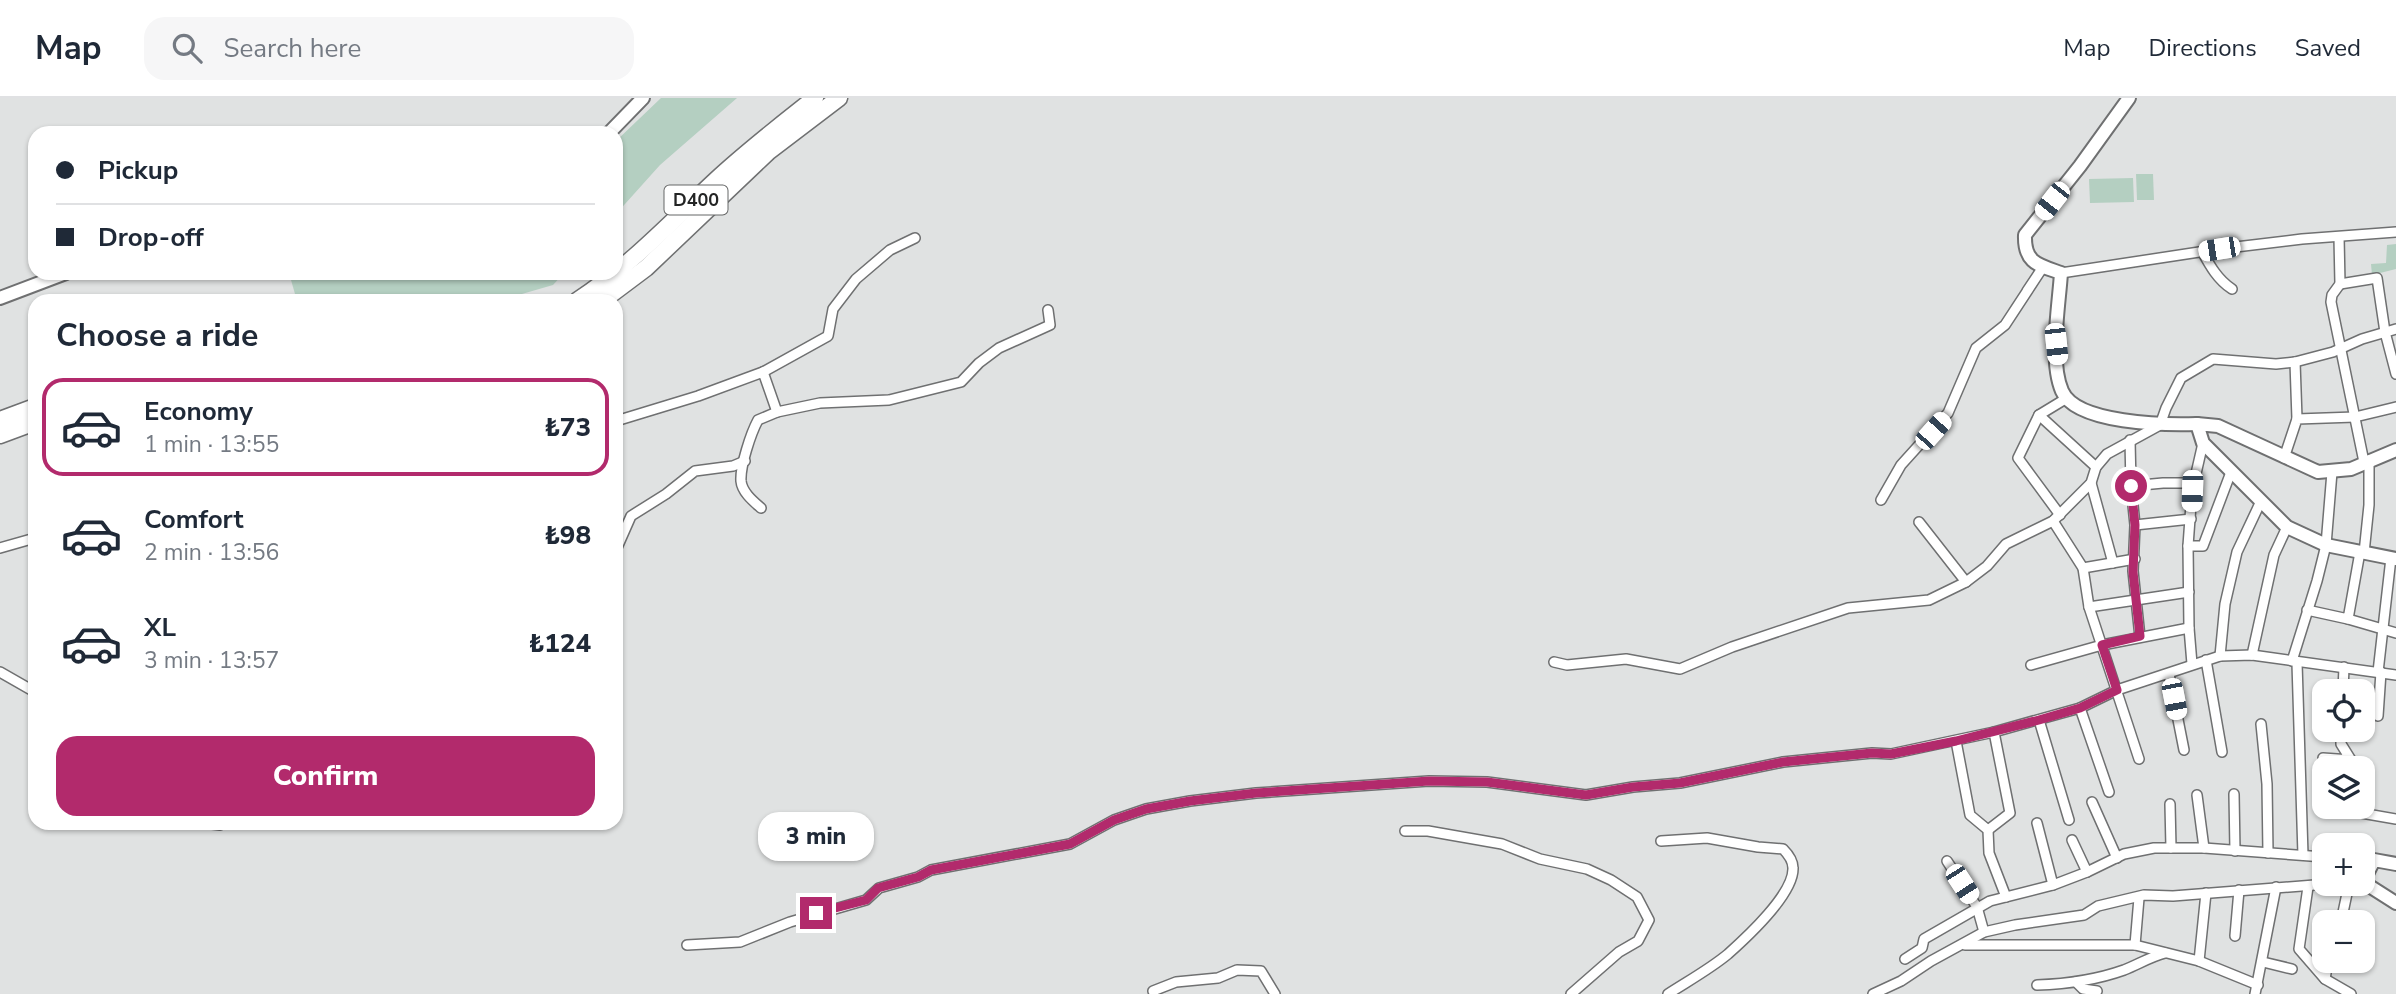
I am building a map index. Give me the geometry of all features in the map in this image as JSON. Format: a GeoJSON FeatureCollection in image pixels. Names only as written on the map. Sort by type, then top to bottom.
{"type":"FeatureCollection","features":[{"type":"Feature","properties":{"kind":"highway","name":"D400"},"geometry":{"type":"LineString","coordinates":[[623,268],[759,142],[815,98]]}},
{"type":"Feature","properties":{"kind":"highway","name":"D400"},"geometry":{"type":"LineString","coordinates":[[612,294],[646,268],[768,152],[839,98]]}},
{"type":"Feature","properties":{"kind":"highway","name":"D400"},"geometry":{"type":"LineString","coordinates":[[588,294],[608,280]]}},
{"type":"Feature","properties":{"kind":"highway"},"geometry":{"type":"LineString","coordinates":[[0,420],[28,410]]}},
{"type":"Feature","properties":{"kind":"highway"},"geometry":{"type":"LineString","coordinates":[[0,435],[28,425]]}},
{"type":"Feature","properties":{"kind":"street"},"geometry":{"type":"LineString","coordinates":[[616,126],[643,98]]}},
{"type":"Feature","properties":{"kind":"street"},"geometry":{"type":"LineString","coordinates":[[2129,98],[2025,235],[2025,248],[2033,262],[2061,273],[2202,251],[2396,232]]}},
{"type":"Feature","properties":{"kind":"street"},"geometry":{"type":"LineString","coordinates":[[2339,237],[2340,284],[2332,295],[2331,302],[2339,348],[2367,461],[2369,505],[2348,619]]}},
{"type":"Feature","properties":{"kind":"street"},"geometry":{"type":"LineString","coordinates":[[623,420],[763,372],[803,352],[828,336],[833,309],[856,279],[890,250],[915,238]]}},
{"type":"Feature","properties":{"kind":"street"},"geometry":{"type":"LineString","coordinates":[[2202,251],[2212,268],[2232,289]]}},
{"type":"Feature","properties":{"kind":"street"},"geometry":{"type":"LineString","coordinates":[[2027,290],[2043,267]]}},
{"type":"Feature","properties":{"kind":"street"},"geometry":{"type":"LineString","coordinates":[[1881,500],[1901,466],[1948,413],[1976,348],[2005,325],[2043,267]]}},
{"type":"Feature","properties":{"kind":"street"},"geometry":{"type":"LineString","coordinates":[[2061,273],[2056,344],[2062,391],[2073,406],[2091,413],[2160,425],[2218,426],[2318,472],[2351,469],[2396,450]]}},
{"type":"Feature","properties":{"kind":"street"},"geometry":{"type":"LineString","coordinates":[[2340,284],[2377,278],[2385,332],[2396,374]]}},
{"type":"Feature","properties":{"kind":"street"},"geometry":{"type":"LineString","coordinates":[[0,298],[48,280]]}},
{"type":"Feature","properties":{"kind":"street"},"geometry":{"type":"LineString","coordinates":[[761,508],[750,499],[741,483],[758,420],[777,411],[820,403],[889,400],[961,382],[979,363],[999,348],[1050,324],[1048,310]]}},
{"type":"Feature","properties":{"kind":"street"},"geometry":{"type":"LineString","coordinates":[[1554,662],[1567,665],[1626,659],[1680,670],[1732,647],[1848,608],[1929,600],[1966,582],[1987,566],[2006,544],[2056,518],[2091,483],[2096,467],[2107,454],[2160,425],[2181,378],[2213,359],[2276,364],[2295,362],[2333,352],[2396,329]]}},
{"type":"Feature","properties":{"kind":"street"},"geometry":{"type":"LineString","coordinates":[[2284,458],[2297,419],[2295,362]]}},
{"type":"Feature","properties":{"kind":"street"},"geometry":{"type":"LineString","coordinates":[[763,372],[777,411]]}},
{"type":"Feature","properties":{"kind":"street"},"geometry":{"type":"LineString","coordinates":[[2067,398],[2039,415],[2018,458],[2056,518],[2083,568],[2089,607],[2139,759]]}},
{"type":"Feature","properties":{"kind":"street"},"geometry":{"type":"LineString","coordinates":[[2297,419],[2355,417],[2396,407]]}},
{"type":"Feature","properties":{"kind":"street"},"geometry":{"type":"LineString","coordinates":[[2039,415],[2096,467]]}},
{"type":"Feature","properties":{"kind":"street"},"geometry":{"type":"LineString","coordinates":[[2197,424],[2203,443],[2287,527],[2326,545],[2394,559],[2382,628],[2378,716]]}},
{"type":"Feature","properties":{"kind":"street"},"geometry":{"type":"LineString","coordinates":[[2130,440],[2135,525],[2133,572],[2140,636]]}},
{"type":"Feature","properties":{"kind":"street"},"geometry":{"type":"LineString","coordinates":[[2192,664],[2189,546],[2194,483],[2203,443]]}},
{"type":"Feature","properties":{"kind":"street"},"geometry":{"type":"LineString","coordinates":[[623,534],[631,516],[666,494],[695,471],[733,466],[745,461]]}},
{"type":"Feature","properties":{"kind":"street"},"geometry":{"type":"LineString","coordinates":[[2189,546],[2203,546],[2231,472]]}},
{"type":"Feature","properties":{"kind":"street"},"geometry":{"type":"LineString","coordinates":[[2303,855],[2295,662],[2326,545],[2332,472]]}},
{"type":"Feature","properties":{"kind":"street"},"geometry":{"type":"LineString","coordinates":[[2091,483],[2113,563]]}},
{"type":"Feature","properties":{"kind":"street"},"geometry":{"type":"LineString","coordinates":[[2131,486],[2194,483]]}},
{"type":"Feature","properties":{"kind":"street"},"geometry":{"type":"LineString","coordinates":[[2220,656],[2225,604],[2237,552],[2261,501]]}},
{"type":"Feature","properties":{"kind":"street"},"geometry":{"type":"LineString","coordinates":[[2135,525],[2191,519]]}},
{"type":"Feature","properties":{"kind":"street"},"geometry":{"type":"LineString","coordinates":[[1919,522],[1966,582]]}},
{"type":"Feature","properties":{"kind":"street"},"geometry":{"type":"LineString","coordinates":[[2252,655],[2274,555],[2287,527]]}},
{"type":"Feature","properties":{"kind":"street"},"geometry":{"type":"LineString","coordinates":[[0,548],[28,540]]}},
{"type":"Feature","properties":{"kind":"street"},"geometry":{"type":"LineString","coordinates":[[2083,568],[2135,559]]}},
{"type":"Feature","properties":{"kind":"street"},"geometry":{"type":"LineString","coordinates":[[2089,607],[2189,592]]}},
{"type":"Feature","properties":{"kind":"street"},"geometry":{"type":"LineString","coordinates":[[2307,610],[2396,633]]}},
{"type":"Feature","properties":{"kind":"street"},"geometry":{"type":"LineString","coordinates":[[2031,665],[2140,636],[2189,628]]}},
{"type":"Feature","properties":{"kind":"street"},"geometry":{"type":"LineString","coordinates":[[687,945],[740,942],[790,922],[866,900],[878,888],[918,877],[931,870],[1070,844],[1114,820],[1146,809],[1179,803],[1256,793],[1429,781],[1487,782],[1586,795],[1680,783],[1783,762],[1872,753],[1891,754],[1994,732],[2080,708],[2117,690],[2220,656],[2252,655],[2396,675]]}},
{"type":"Feature","properties":{"kind":"street"},"geometry":{"type":"LineString","coordinates":[[2206,660],[2222,752]]}},
{"type":"Feature","properties":{"kind":"street"},"geometry":{"type":"LineString","coordinates":[[2344,667],[2344,679]]}},
{"type":"Feature","properties":{"kind":"street"},"geometry":{"type":"LineString","coordinates":[[0,672],[28,688]]}},
{"type":"Feature","properties":{"kind":"street"},"geometry":{"type":"LineString","coordinates":[[2169,674],[2184,750]]}},
{"type":"Feature","properties":{"kind":"street"},"geometry":{"type":"LineString","coordinates":[[2080,708],[2109,792]]}},
{"type":"Feature","properties":{"kind":"street"},"geometry":{"type":"LineString","coordinates":[[2039,720],[2069,820]]}},
{"type":"Feature","properties":{"kind":"street"},"geometry":{"type":"LineString","coordinates":[[2261,724],[2267,784],[2268,853]]}},
{"type":"Feature","properties":{"kind":"street"},"geometry":{"type":"LineString","coordinates":[[1988,830],[2010,813],[1994,732]]}},
{"type":"Feature","properties":{"kind":"street"},"geometry":{"type":"LineString","coordinates":[[1956,741],[1970,815],[1988,830],[1989,853],[2006,897]]}},
{"type":"Feature","properties":{"kind":"street"},"geometry":{"type":"LineString","coordinates":[[2234,794],[2235,851]]}},
{"type":"Feature","properties":{"kind":"street"},"geometry":{"type":"LineString","coordinates":[[2197,796],[2204,848]]}},
{"type":"Feature","properties":{"kind":"street"},"geometry":{"type":"LineString","coordinates":[[2092,803],[2116,858]]}},
{"type":"Feature","properties":{"kind":"street"},"geometry":{"type":"LineString","coordinates":[[2170,804],[2171,848]]}},
{"type":"Feature","properties":{"kind":"street"},"geometry":{"type":"LineString","coordinates":[[2375,815],[2396,819]]}},
{"type":"Feature","properties":{"kind":"street"},"geometry":{"type":"LineString","coordinates":[[2036,823],[2053,885]]}},
{"type":"Feature","properties":{"kind":"street"},"geometry":{"type":"LineString","coordinates":[[1405,831],[1429,831],[1502,844],[1540,859],[1587,869],[1611,880],[1637,897],[1649,920],[1638,941],[1619,952],[1571,994]]}},
{"type":"Feature","properties":{"kind":"street"},"geometry":{"type":"LineString","coordinates":[[1661,841],[1707,838],[1783,849],[1790,857],[1793,868],[1789,886],[1758,924],[1726,955],[1668,994]]}},
{"type":"Feature","properties":{"kind":"street"},"geometry":{"type":"LineString","coordinates":[[2072,840],[2087,872]]}},
{"type":"Feature","properties":{"kind":"street"},"geometry":{"type":"LineString","coordinates":[[1905,959],[1922,948],[1924,939],[1935,931],[1977,907],[2053,885],[2116,858],[2154,848],[2204,848],[2312,856]]}},
{"type":"Feature","properties":{"kind":"street"},"geometry":{"type":"LineString","coordinates":[[1947,861],[1977,907],[1984,932]]}},
{"type":"Feature","properties":{"kind":"street"},"geometry":{"type":"LineString","coordinates":[[2375,861],[2396,864]]}},
{"type":"Feature","properties":{"kind":"street"},"geometry":{"type":"LineString","coordinates":[[1873,994],[1901,981],[1984,932],[2084,915],[2098,906],[2144,895],[2312,886]]}},
{"type":"Feature","properties":{"kind":"street"},"geometry":{"type":"LineString","coordinates":[[1963,945],[2135,945],[2199,961],[2256,990],[2276,887]]}},
{"type":"Feature","properties":{"kind":"street"},"geometry":{"type":"LineString","coordinates":[[2308,887],[2299,949],[2325,979],[2351,994]]}},
{"type":"Feature","properties":{"kind":"street"},"geometry":{"type":"LineString","coordinates":[[2235,936],[2239,890]]}},
{"type":"Feature","properties":{"kind":"street"},"geometry":{"type":"LineString","coordinates":[[2375,890],[2396,903]]}},
{"type":"Feature","properties":{"kind":"street"},"geometry":{"type":"LineString","coordinates":[[2199,961],[2206,893]]}},
{"type":"Feature","properties":{"kind":"street"},"geometry":{"type":"LineString","coordinates":[[2135,945],[2139,898]]}},
{"type":"Feature","properties":{"kind":"street"},"geometry":{"type":"LineString","coordinates":[[2037,985],[2076,982],[2125,970],[2148,957],[2167,953]]}},
{"type":"Feature","properties":{"kind":"street"},"geometry":{"type":"LineString","coordinates":[[2263,962],[2292,969]]}},
{"type":"Feature","properties":{"kind":"street"},"geometry":{"type":"LineString","coordinates":[[1153,991],[1176,982],[1218,978],[1237,970],[1261,971],[1275,994]]}},
{"type":"Feature","properties":{"kind":"street"},"geometry":{"type":"LineString","coordinates":[[2325,979],[2326,973]]}},
{"type":"Feature","properties":{"kind":"street"},"geometry":{"type":"LineString","coordinates":[[2076,982],[2083,989],[2097,991]]}},
{"type":"Feature","properties":{"kind":"green space"},"geometry":{"type":"Polygon","coordinates":[[[661,98],[737,98],[660,165],[623,206],[623,134],[661,98]]]}},
{"type":"Feature","properties":{"kind":"green space"},"geometry":{"type":"Polygon","coordinates":[[[2136,174],[2153,174],[2154,200],[2137,200],[2136,174]]]}},
{"type":"Feature","properties":{"kind":"green space"},"geometry":{"type":"Polygon","coordinates":[[[2133,178],[2134,202],[2090,203],[2089,179],[2133,178]]]}},
{"type":"Feature","properties":{"kind":"green space"},"geometry":{"type":"Polygon","coordinates":[[[2396,244],[2396,269],[2372,275],[2371,264],[2386,263],[2387,245],[2396,244]]]}},
{"type":"Feature","properties":{"kind":"green space"},"geometry":{"type":"Polygon","coordinates":[[[291,280],[558,280],[553,285],[522,294],[295,294],[291,280]]]}},
{"type":"Feature","properties":{"kind":"route"},"geometry":{"type":"LineString","coordinates":[[816,913],[866,900],[878,888],[918,877],[931,870],[1070,844],[1114,820],[1146,809],[1190,801],[1256,793],[1429,781],[1487,782],[1586,795],[1680,783],[1783,762],[1872,753],[1891,754],[1994,732],[2080,708],[2117,690],[2102,645],[2140,636],[2133,572],[2135,525],[2131,486]]}}]}
